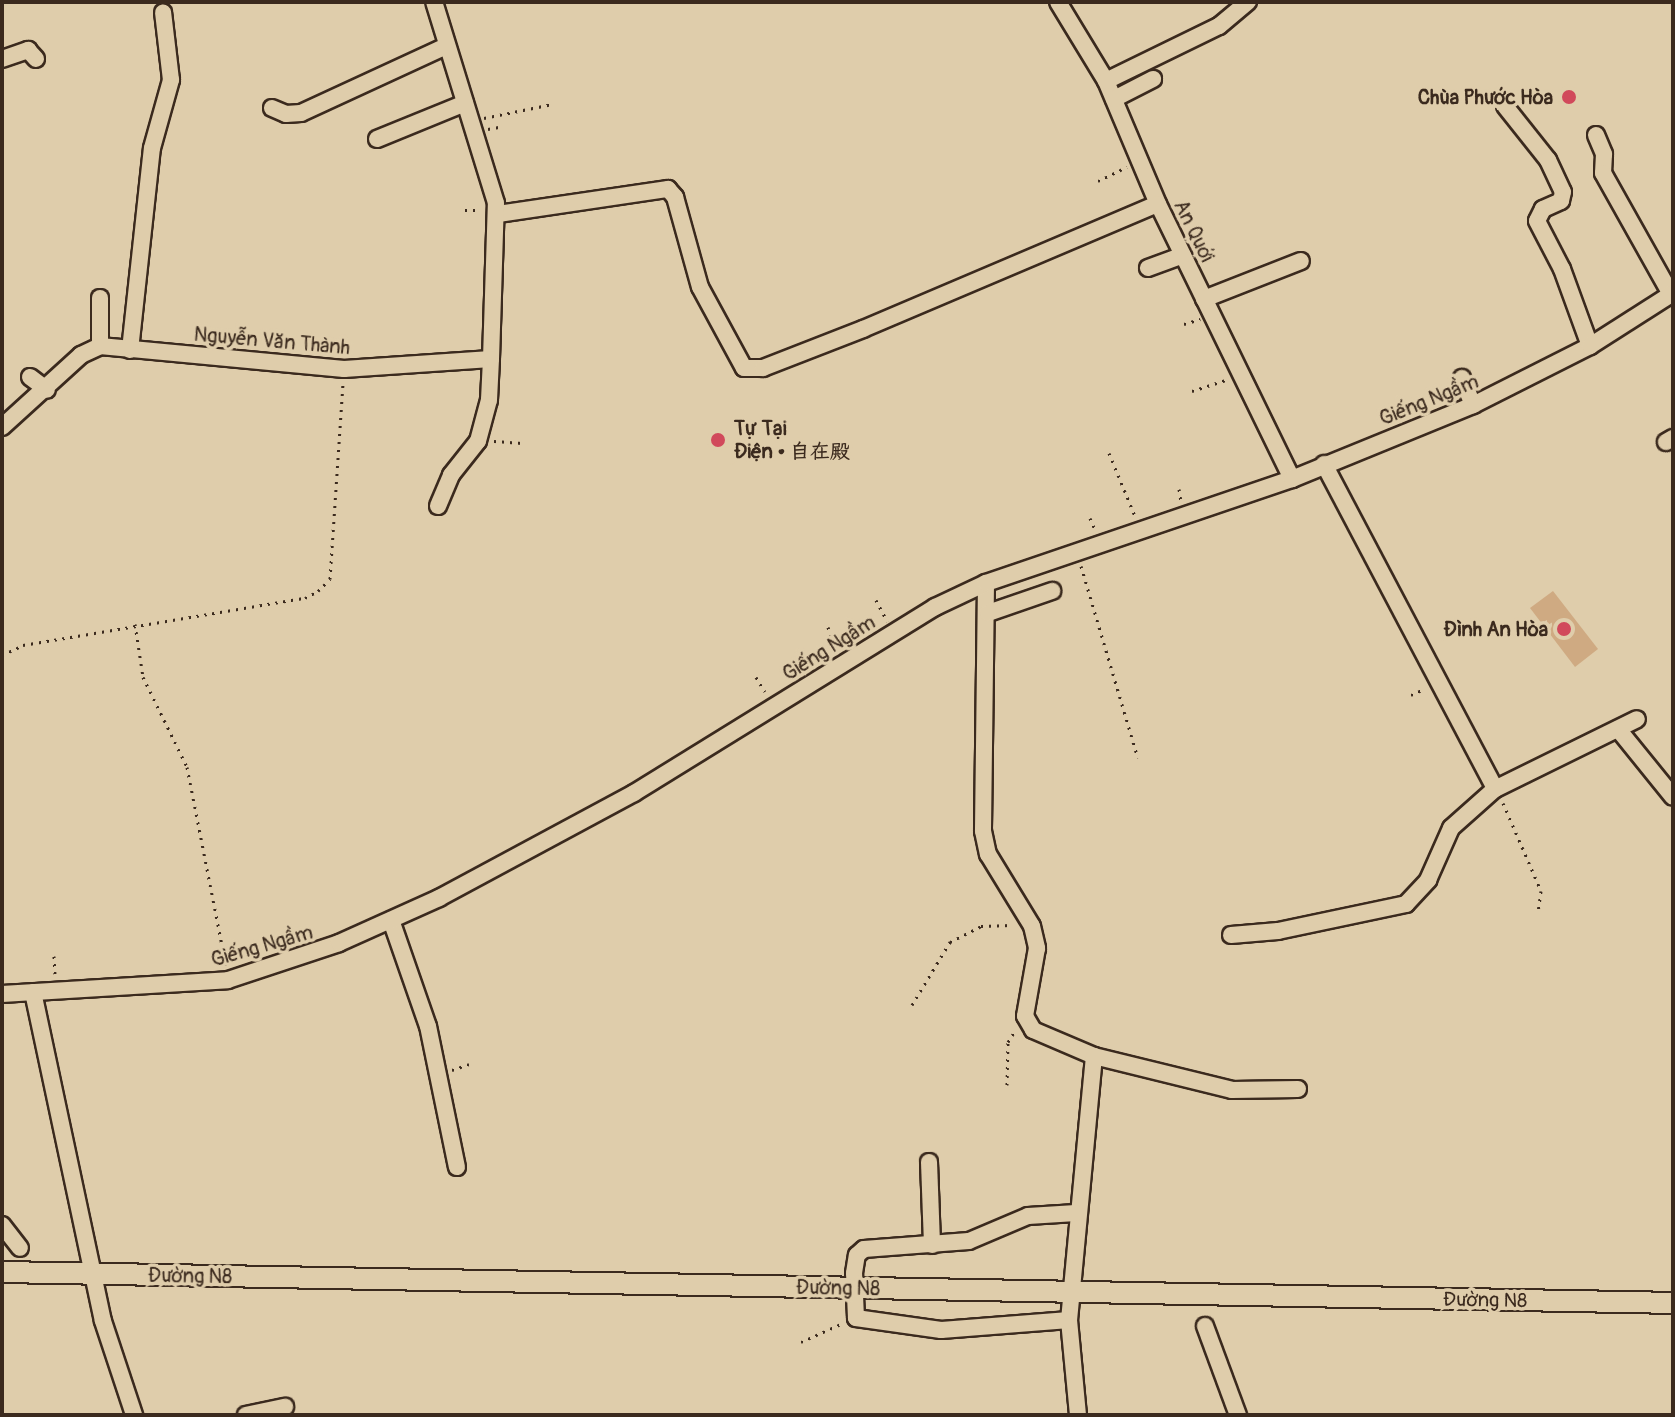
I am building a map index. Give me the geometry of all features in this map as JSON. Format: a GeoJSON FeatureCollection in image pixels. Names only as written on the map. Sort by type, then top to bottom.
{"type":"FeatureCollection","features":[{"type":"Feature","properties":{"kind":"main road","name":"Đường N8"},"geometry":{"type":"LineString","coordinates":[[2,1272],[1673,1303]]}},
{"type":"Feature","properties":{"kind":"street"},"geometry":{"type":"LineString","coordinates":[[434,2],[473,121],[498,214],[489,400],[478,441],[451,475],[438,506]]}},
{"type":"Feature","properties":{"kind":"street","name":"An Quới"},"geometry":{"type":"LineString","coordinates":[[1058,2],[1106,81],[1158,204],[1292,479]]}},
{"type":"Feature","properties":{"kind":"street"},"geometry":{"type":"LineString","coordinates":[[1106,81],[1219,26],[1248,2]]}},
{"type":"Feature","properties":{"kind":"street"},"geometry":{"type":"LineString","coordinates":[[130,350],[152,148],[171,80],[163,12]]}},
{"type":"Feature","properties":{"kind":"street"},"geometry":{"type":"LineString","coordinates":[[272,108],[286,114],[301,113],[446,46]]}},
{"type":"Feature","properties":{"kind":"street"},"geometry":{"type":"LineString","coordinates":[[2,59],[28,50],[36,59]]}},
{"type":"Feature","properties":{"kind":"street"},"geometry":{"type":"LineString","coordinates":[[1114,99],[1153,79]]}},
{"type":"Feature","properties":{"kind":"street"},"geometry":{"type":"LineString","coordinates":[[377,139],[465,103]]}},
{"type":"Feature","properties":{"kind":"street"},"geometry":{"type":"LineString","coordinates":[[1505,106],[1548,160],[1563,192],[1561,201],[1543,209],[1537,221],[1562,269],[1590,346]]}},
{"type":"Feature","properties":{"kind":"street"},"geometry":{"type":"LineString","coordinates":[[1596,135],[1604,154],[1603,173],[1672,294]]}},
{"type":"Feature","properties":{"kind":"street"},"geometry":{"type":"LineString","coordinates":[[498,214],[668,189],[675,197],[700,287],[744,368],[763,368],[1158,204]]}},
{"type":"Feature","properties":{"kind":"street"},"geometry":{"type":"LineString","coordinates":[[1148,268],[1183,255]]}},
{"type":"Feature","properties":{"kind":"street"},"geometry":{"type":"LineString","coordinates":[[1204,299],[1301,261]]}},
{"type":"Feature","properties":{"kind":"street","name":"Giếng Ngầm"},"geometry":{"type":"LineString","coordinates":[[2,994],[228,980],[339,943],[391,920],[634,793],[839,663],[986,583],[1292,479],[1473,405],[1590,346],[1672,294]]}},
{"type":"Feature","properties":{"kind":"street"},"geometry":{"type":"LineString","coordinates":[[2,427],[47,390],[81,355],[100,346],[100,298]]}},
{"type":"Feature","properties":{"kind":"street","name":"Nguyễn Văn Thành"},"geometry":{"type":"LineString","coordinates":[[100,346],[344,369],[491,359]]}},
{"type":"Feature","properties":{"kind":"street"},"geometry":{"type":"LineString","coordinates":[[30,377],[47,390]]}},
{"type":"Feature","properties":{"kind":"street"},"geometry":{"type":"LineString","coordinates":[[1462,378],[1473,405]]}},
{"type":"Feature","properties":{"kind":"street"},"geometry":{"type":"LineString","coordinates":[[1324,464],[1495,789]]}},
{"type":"Feature","properties":{"kind":"street"},"geometry":{"type":"LineString","coordinates":[[986,583],[983,831],[988,854],[1032,926],[1037,965],[1024,1004],[1027,1023],[1094,1056],[1232,1090],[1298,1089]]}},
{"type":"Feature","properties":{"kind":"street"},"geometry":{"type":"LineString","coordinates":[[988,613],[1052,591]]}},
{"type":"Feature","properties":{"kind":"street"},"geometry":{"type":"LineString","coordinates":[[1231,935],[1278,931],[1406,904],[1428,880],[1451,828],[1495,789],[1637,719]]}},
{"type":"Feature","properties":{"kind":"street"},"geometry":{"type":"LineString","coordinates":[[1618,729],[1673,797]]}},
{"type":"Feature","properties":{"kind":"street"},"geometry":{"type":"LineString","coordinates":[[391,920],[441,1074],[457,1167]]}},
{"type":"Feature","properties":{"kind":"street"},"geometry":{"type":"LineString","coordinates":[[33,992],[93,1274],[119,1382],[134,1415]]}},
{"type":"Feature","properties":{"kind":"street"},"geometry":{"type":"LineString","coordinates":[[1078,1415],[1069,1320],[1076,1213],[1085,1182],[1094,1056]]}},
{"type":"Feature","properties":{"kind":"street"},"geometry":{"type":"LineString","coordinates":[[929,1162],[932,1245]]}},
{"type":"Feature","properties":{"kind":"street"},"geometry":{"type":"LineString","coordinates":[[1069,1320],[941,1330],[856,1318],[857,1255],[864,1249],[932,1245],[985,1237],[1028,1216],[1076,1213]]}},
{"type":"Feature","properties":{"kind":"street"},"geometry":{"type":"LineString","coordinates":[[2,1225],[20,1248]]}},
{"type":"Feature","properties":{"kind":"street"},"geometry":{"type":"LineString","coordinates":[[1205,1326],[1238,1415]]}},
{"type":"Feature","properties":{"kind":"street"},"geometry":{"type":"LineString","coordinates":[[246,1415],[285,1407]]}},
{"type":"Feature","properties":{"kind":"path"},"geometry":{"type":"LineString","coordinates":[[473,121],[553,104]]}},
{"type":"Feature","properties":{"kind":"path"},"geometry":{"type":"LineString","coordinates":[[1098,181],[1140,160]]}},
{"type":"Feature","properties":{"kind":"path"},"geometry":{"type":"LineString","coordinates":[[2,655],[23,645],[305,598],[330,579],[344,369]]}},
{"type":"Feature","properties":{"kind":"path"},"geometry":{"type":"LineString","coordinates":[[1192,391],[1239,375]]}},
{"type":"Feature","properties":{"kind":"path"},"geometry":{"type":"LineString","coordinates":[[478,441],[526,443]]}},
{"type":"Feature","properties":{"kind":"path"},"geometry":{"type":"LineString","coordinates":[[1109,453],[1141,531]]}},
{"type":"Feature","properties":{"kind":"path"},"geometry":{"type":"LineString","coordinates":[[1077,553],[1138,758]]}},
{"type":"Feature","properties":{"kind":"path"},"geometry":{"type":"LineString","coordinates":[[876,600],[893,631]]}},
{"type":"Feature","properties":{"kind":"path"},"geometry":{"type":"LineString","coordinates":[[135,624],[143,677],[187,767],[228,980]]}},
{"type":"Feature","properties":{"kind":"path"},"geometry":{"type":"LineString","coordinates":[[828,627],[839,663]]}},
{"type":"Feature","properties":{"kind":"path"},"geometry":{"type":"LineString","coordinates":[[756,677],[774,706]]}},
{"type":"Feature","properties":{"kind":"path"},"geometry":{"type":"LineString","coordinates":[[1495,789],[1529,853],[1541,891],[1538,913]]}},
{"type":"Feature","properties":{"kind":"path"},"geometry":{"type":"LineString","coordinates":[[912,1005],[958,937],[981,926],[1032,926]]}},
{"type":"Feature","properties":{"kind":"path"},"geometry":{"type":"LineString","coordinates":[[54,956],[56,990]]}},
{"type":"Feature","properties":{"kind":"path"},"geometry":{"type":"LineString","coordinates":[[1007,1085],[1008,1042],[1027,1023]]}},
{"type":"Feature","properties":{"kind":"path"},"geometry":{"type":"LineString","coordinates":[[441,1074],[469,1064]]}},
{"type":"Feature","properties":{"kind":"path"},"geometry":{"type":"LineString","coordinates":[[801,1342],[856,1318]]}},
{"type":"Feature","properties":{"kind":"building","name":"Đình An Hòa"},"geometry":{"type":"Polygon","coordinates":[[[1553,591],[1598,649],[1575,667],[1530,608],[1553,591]]]}},
{"type":"Feature","properties":{"kind":"place","name":"Chùa Phước Hòa"},"geometry":{"type":"Point","coordinates":[1569,97]}},
{"type":"Feature","properties":{"kind":"place","name":"Tự Tại Điện • 自在殿"},"geometry":{"type":"Point","coordinates":[718,440]}},
{"type":"Feature","properties":{"kind":"place","name":"Đình An Hòa"},"geometry":{"type":"Point","coordinates":[1564,629]}}]}
